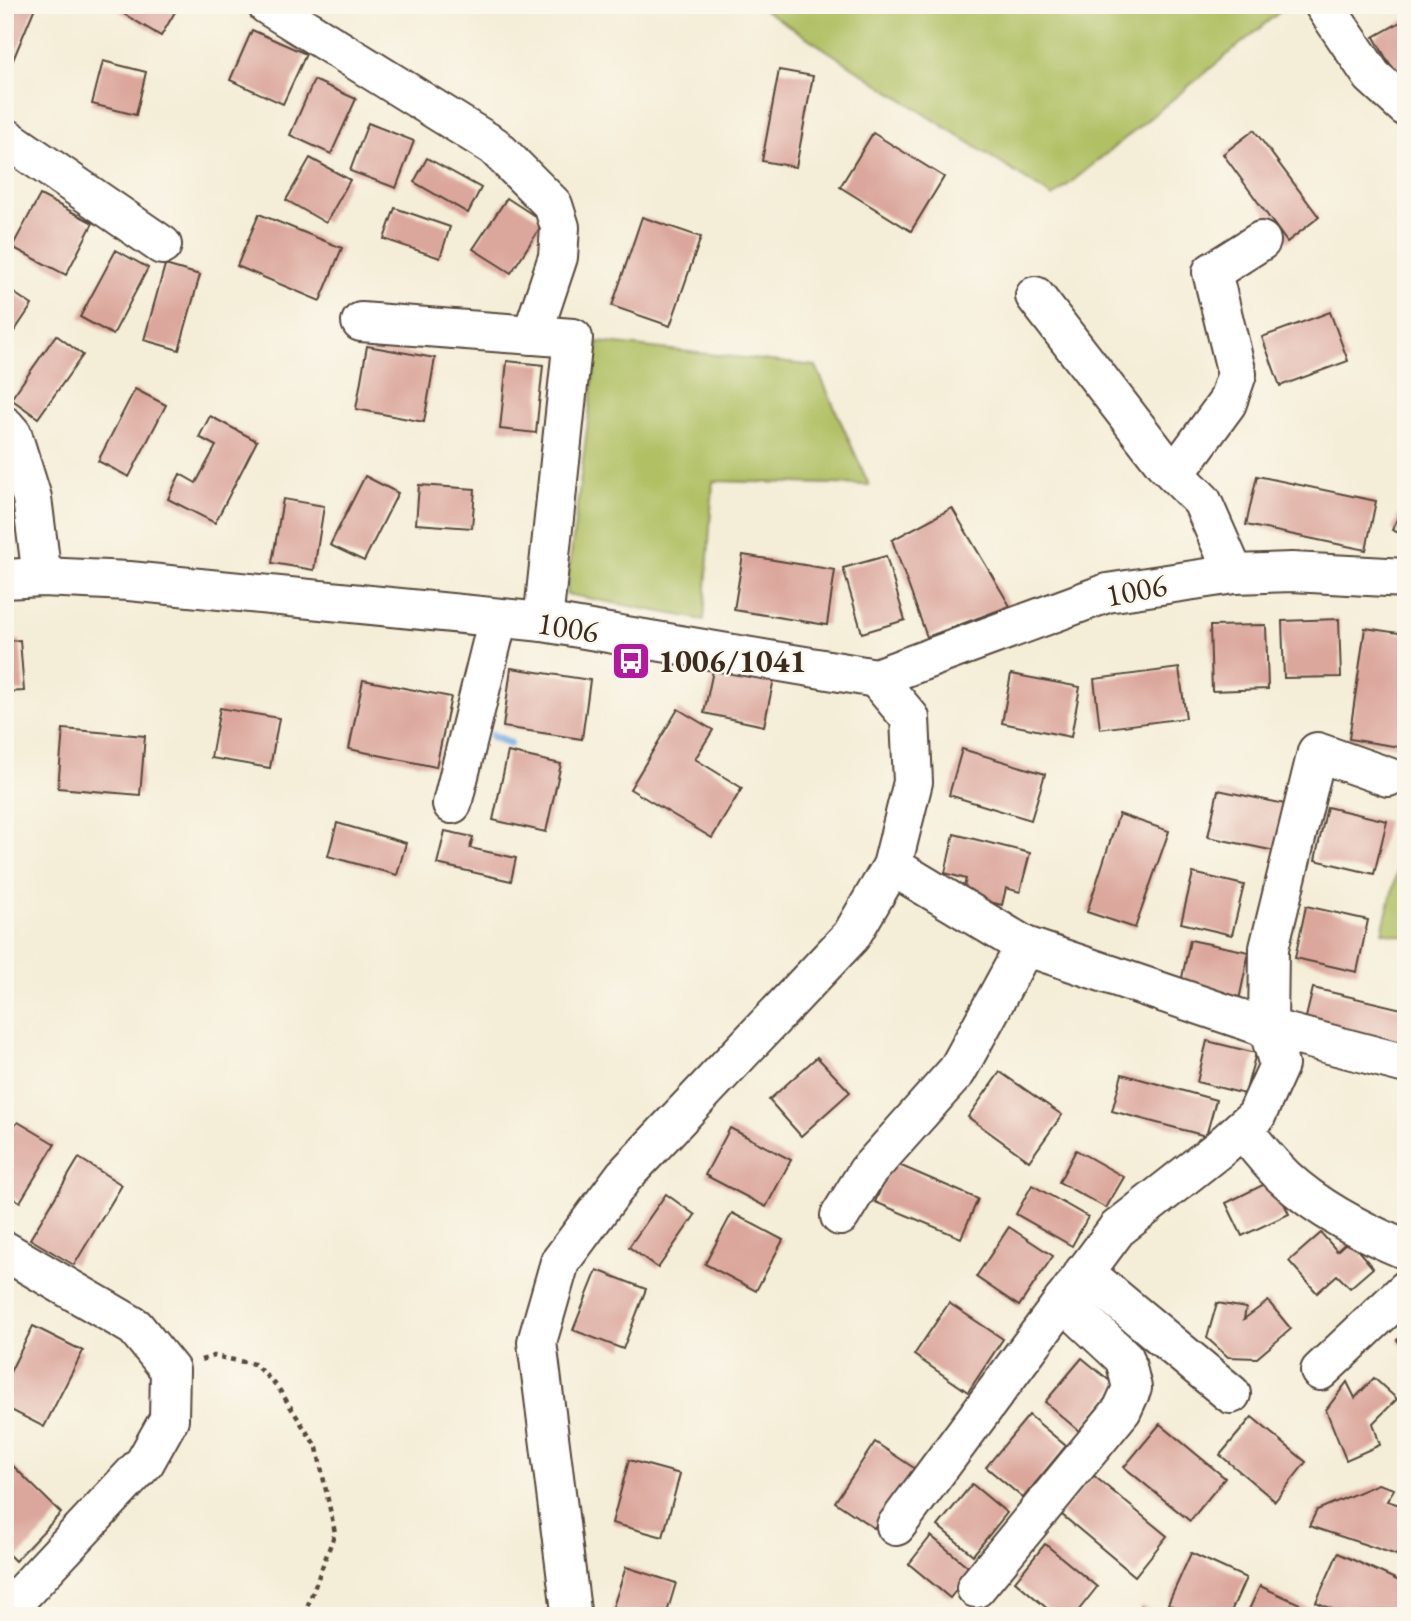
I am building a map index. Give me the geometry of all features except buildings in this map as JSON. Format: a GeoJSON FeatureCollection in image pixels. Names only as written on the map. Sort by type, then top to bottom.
{"type":"FeatureCollection","features":[{"type":"Feature","properties":{"kind":"street"},"geometry":{"type":"LineString","coordinates":[[267,5],[494,146],[553,205],[560,227],[558,257],[532,335]]}},
{"type":"Feature","properties":{"kind":"street"},"geometry":{"type":"LineString","coordinates":[[1324,5],[1372,76],[1406,107]]}},
{"type":"Feature","properties":{"kind":"street"},"geometry":{"type":"LineString","coordinates":[[5,137],[162,245]]}},
{"type":"Feature","properties":{"kind":"street"},"geometry":{"type":"LineString","coordinates":[[1175,474],[1227,403],[1237,374],[1212,272],[1261,241]]}},
{"type":"Feature","properties":{"kind":"street"},"geometry":{"type":"LineString","coordinates":[[1035,296],[1164,463],[1202,501],[1234,573]]}},
{"type":"Feature","properties":{"kind":"street"},"geometry":{"type":"LineString","coordinates":[[361,322],[573,338],[543,622]]}},
{"type":"Feature","properties":{"kind":"street"},"geometry":{"type":"LineString","coordinates":[[5,426],[12,435],[32,498],[23,578]]}},
{"type":"Feature","properties":{"kind":"street","name":"1006"},"geometry":{"type":"LineString","coordinates":[[23,578],[129,581],[543,622],[876,678],[1107,593],[1234,573],[1292,572],[1406,578]]}},
{"type":"Feature","properties":{"kind":"street"},"geometry":{"type":"LineString","coordinates":[[452,804],[498,618]]}},
{"type":"Feature","properties":{"kind":"street"},"geometry":{"type":"LineString","coordinates":[[569,1616],[571,1611],[537,1342],[560,1262],[624,1176],[851,936],[892,866],[914,782],[910,718],[876,678]]}},
{"type":"Feature","properties":{"kind":"street"},"geometry":{"type":"LineString","coordinates":[[896,1526],[1117,1229],[1219,1149],[1256,1116],[1279,1065],[1268,1028],[1269,948],[1317,752],[1388,777]]}},
{"type":"Feature","properties":{"kind":"street"},"geometry":{"type":"LineString","coordinates":[[892,866],[1025,946],[1268,1028],[1406,1064]]}},
{"type":"Feature","properties":{"kind":"street"},"geometry":{"type":"LineString","coordinates":[[840,1216],[866,1171],[957,1071],[1025,946]]}},
{"type":"Feature","properties":{"kind":"street"},"geometry":{"type":"LineString","coordinates":[[1242,1129],[1285,1178],[1329,1212],[1367,1234],[1406,1250]]}},
{"type":"Feature","properties":{"kind":"street"},"geometry":{"type":"LineString","coordinates":[[5,1251],[135,1327],[170,1370],[169,1419],[145,1462],[5,1612]]}},
{"type":"Feature","properties":{"kind":"street"},"geometry":{"type":"LineString","coordinates":[[1074,1286],[1231,1394]]}},
{"type":"Feature","properties":{"kind":"street"},"geometry":{"type":"LineString","coordinates":[[976,1588],[1122,1410],[1132,1388],[1125,1359],[1074,1286]]}},
{"type":"Feature","properties":{"kind":"street"},"geometry":{"type":"LineString","coordinates":[[1320,1371],[1406,1290]]}},
{"type":"Feature","properties":{"kind":"path"},"geometry":{"type":"LineString","coordinates":[[170,1370],[214,1356],[254,1364],[278,1386],[317,1448],[335,1533],[306,1610],[307,1616]]}},
{"type":"Feature","properties":{"kind":"green space"},"geometry":{"type":"Polygon","coordinates":[[[757,5],[1288,5],[1053,197],[757,5]]]}},
{"type":"Feature","properties":{"kind":"green space"},"geometry":{"type":"Polygon","coordinates":[[[598,342],[816,366],[869,485],[713,481],[704,620],[566,594],[598,342]]]}},
{"type":"Feature","properties":{"kind":"green space"},"geometry":{"type":"Polygon","coordinates":[[[1406,836],[1406,937],[1382,932],[1406,836]]]}},
{"type":"Feature","properties":{"kind":"waterway"},"geometry":{"type":"LineString","coordinates":[[493,736],[509,743]]}},
{"type":"Feature","properties":{"kind":"place","name":"1006/1041"},"geometry":{"type":"Point","coordinates":[631,661]}}]}
